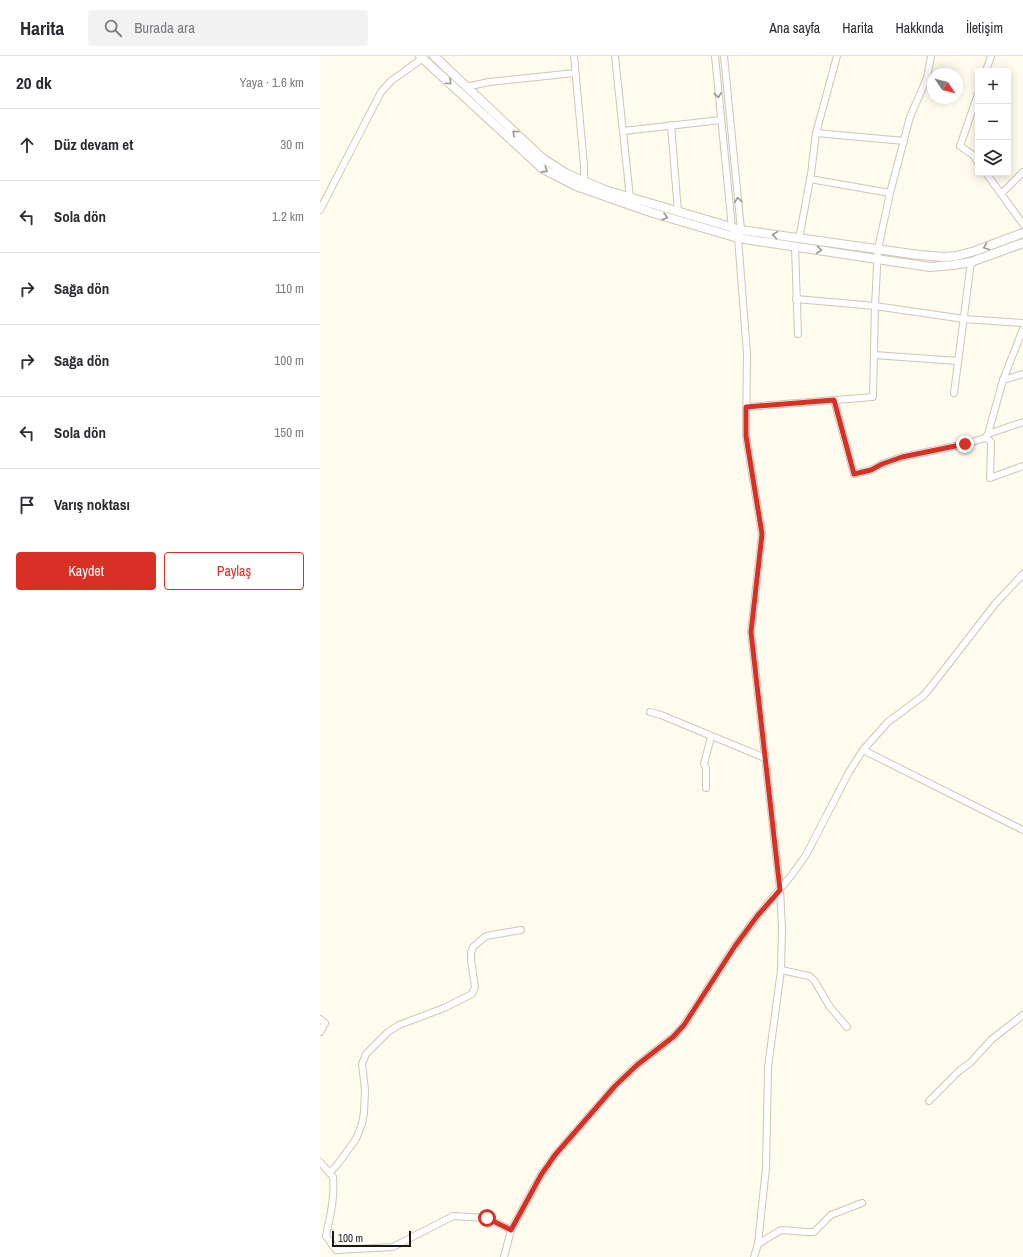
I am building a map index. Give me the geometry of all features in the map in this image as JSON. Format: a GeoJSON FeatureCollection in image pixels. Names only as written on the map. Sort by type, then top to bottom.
{"type":"FeatureCollection","features":[{"type":"Feature","properties":{"kind":"street"},"geometry":{"type":"LineString","coordinates":[[434,56],[542,158],[567,174],[584,182],[630,198],[732,228],[740,234],[799,239],[944,257],[956,256],[975,251],[1023,233]]}},
{"type":"Feature","properties":{"kind":"street"},"geometry":{"type":"LineString","coordinates":[[574,56],[584,165],[584,182]]}},
{"type":"Feature","properties":{"kind":"street"},"geometry":{"type":"LineString","coordinates":[[615,56],[630,198]]}},
{"type":"Feature","properties":{"kind":"street"},"geometry":{"type":"LineString","coordinates":[[715,56],[732,228]]}},
{"type":"Feature","properties":{"kind":"street"},"geometry":{"type":"LineString","coordinates":[[724,56],[740,234],[747,353],[746,436],[762,534],[751,632],[780,890],[782,928],[781,970],[768,1067],[766,1168],[758,1244],[754,1257]]}},
{"type":"Feature","properties":{"kind":"street"},"geometry":{"type":"LineString","coordinates":[[799,239],[810,179],[816,133],[838,56]]}},
{"type":"Feature","properties":{"kind":"street"},"geometry":{"type":"LineString","coordinates":[[746,407],[873,397],[878,249],[890,194],[910,117],[927,78],[931,56]]}},
{"type":"Feature","properties":{"kind":"street"},"geometry":{"type":"LineString","coordinates":[[987,68],[991,56]]}},
{"type":"Feature","properties":{"kind":"street"},"geometry":{"type":"LineString","coordinates":[[320,210],[381,92],[391,81],[421,57],[543,169],[576,186],[614,201],[795,247],[930,267],[953,266],[971,262],[1023,243]]}},
{"type":"Feature","properties":{"kind":"street"},"geometry":{"type":"LineString","coordinates":[[466,87],[489,82],[575,73]]}},
{"type":"Feature","properties":{"kind":"street"},"geometry":{"type":"LineString","coordinates":[[975,103],[960,146],[975,158]]}},
{"type":"Feature","properties":{"kind":"street"},"geometry":{"type":"LineString","coordinates":[[623,131],[721,120]]}},
{"type":"Feature","properties":{"kind":"street"},"geometry":{"type":"LineString","coordinates":[[671,125],[678,212]]}},
{"type":"Feature","properties":{"kind":"street"},"geometry":{"type":"LineString","coordinates":[[816,133],[904,141]]}},
{"type":"Feature","properties":{"kind":"street"},"geometry":{"type":"LineString","coordinates":[[1001,194],[1023,172]]}},
{"type":"Feature","properties":{"kind":"street"},"geometry":{"type":"LineString","coordinates":[[988,176],[1023,224]]}},
{"type":"Feature","properties":{"kind":"street"},"geometry":{"type":"LineString","coordinates":[[810,179],[890,194]]}},
{"type":"Feature","properties":{"kind":"street"},"geometry":{"type":"LineString","coordinates":[[795,247],[798,334]]}},
{"type":"Feature","properties":{"kind":"street"},"geometry":{"type":"LineString","coordinates":[[954,393],[971,262]]}},
{"type":"Feature","properties":{"kind":"street"},"geometry":{"type":"LineString","coordinates":[[796,299],[875,306],[964,319],[1023,323]]}},
{"type":"Feature","properties":{"kind":"street"},"geometry":{"type":"LineString","coordinates":[[1023,329],[1003,380],[987,435],[991,442],[990,478],[1023,466]]}},
{"type":"Feature","properties":{"kind":"street"},"geometry":{"type":"LineString","coordinates":[[874,355],[958,361]]}},
{"type":"Feature","properties":{"kind":"street"},"geometry":{"type":"LineString","coordinates":[[1003,380],[1023,374]]}},
{"type":"Feature","properties":{"kind":"street"},"geometry":{"type":"LineString","coordinates":[[834,400],[854,474],[871,470],[882,464],[902,457],[965,444],[1023,422]]}},
{"type":"Feature","properties":{"kind":"street"},"geometry":{"type":"LineString","coordinates":[[504,1257],[511,1230],[538,1180],[555,1155],[615,1086],[637,1065],[673,1037],[684,1025],[735,946],[806,855],[849,772],[863,750],[888,722],[923,696],[995,604],[1023,574]]}},
{"type":"Feature","properties":{"kind":"street"},"geometry":{"type":"LineString","coordinates":[[650,712],[661,715],[711,737],[765,758]]}},
{"type":"Feature","properties":{"kind":"street"},"geometry":{"type":"LineString","coordinates":[[706,788],[706,768],[704,764],[711,737]]}},
{"type":"Feature","properties":{"kind":"street"},"geometry":{"type":"LineString","coordinates":[[863,750],[1023,830]]}},
{"type":"Feature","properties":{"kind":"street"},"geometry":{"type":"LineString","coordinates":[[330,1172],[356,1139],[362,1124],[365,1090],[362,1064],[366,1054],[388,1032],[399,1025],[444,1008],[472,994],[475,987],[471,960],[474,947],[486,936],[521,930]]}},
{"type":"Feature","properties":{"kind":"street"},"geometry":{"type":"LineString","coordinates":[[781,970],[809,976],[814,980],[830,1007],[847,1027]]}},
{"type":"Feature","properties":{"kind":"street"},"geometry":{"type":"LineString","coordinates":[[929,1101],[959,1071],[970,1063],[992,1039],[1023,1015]]}},
{"type":"Feature","properties":{"kind":"street"},"geometry":{"type":"LineString","coordinates":[[320,1019],[325,1023],[320,1032]]}},
{"type":"Feature","properties":{"kind":"street"},"geometry":{"type":"LineString","coordinates":[[320,1162],[334,1177],[331,1214],[326,1236],[336,1250],[393,1247],[453,1216],[487,1218],[511,1230]]}},
{"type":"Feature","properties":{"kind":"street"},"geometry":{"type":"LineString","coordinates":[[758,1244],[781,1230],[814,1232],[831,1215],[862,1204]]}},
{"type":"Feature","properties":{"kind":"route"},"geometry":{"type":"LineString","coordinates":[[487,1218],[511,1230],[541,1175],[555,1155],[615,1086],[637,1065],[673,1037],[684,1025],[735,946],[758,915],[780,890],[751,632],[762,534],[746,436],[746,407],[834,400],[854,474],[871,470],[882,464],[902,457],[965,444]]}}]}
